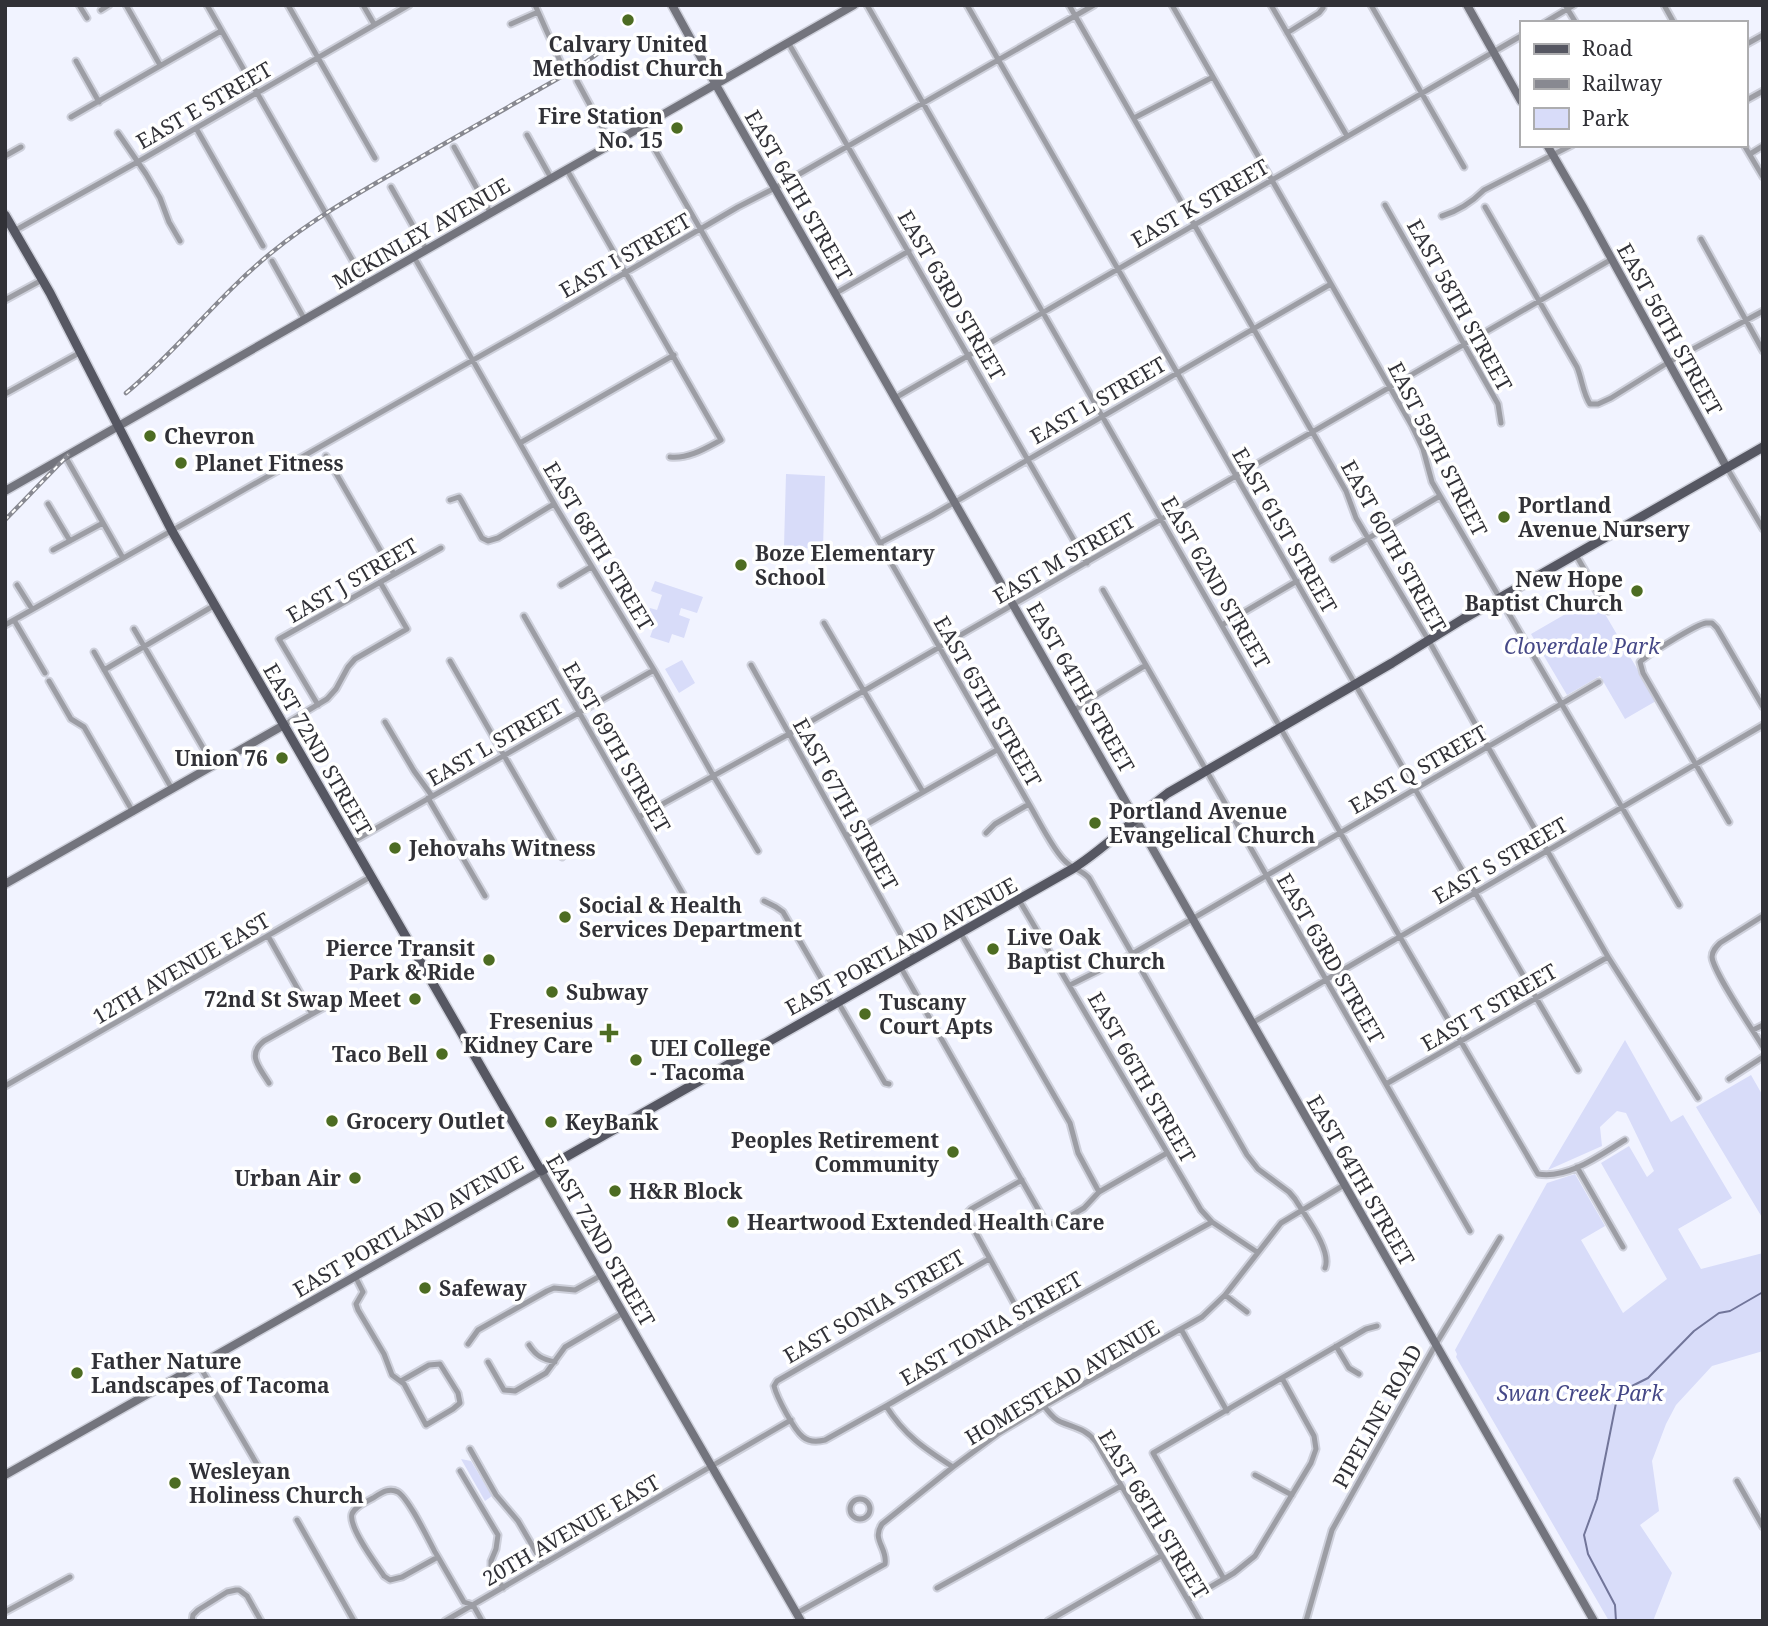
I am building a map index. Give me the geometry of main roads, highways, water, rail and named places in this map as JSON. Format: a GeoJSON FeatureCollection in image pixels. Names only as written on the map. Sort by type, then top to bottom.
{"type":"FeatureCollection","features":[{"type":"Feature","properties":{"kind":"main road","name":"EAST 72ND STREET"},"geometry":{"type":"LineString","coordinates":[[5,215],[42,280],[172,531],[541,1171]]}},
{"type":"Feature","properties":{"kind":"main road","name":"EAST PORTLAND AVENUE"},"geometry":{"type":"LineString","coordinates":[[541,1171],[1074,868],[1100,851],[1168,793],[1463,619],[1763,447]]}},
{"type":"Feature","properties":{"kind":"waterway"},"geometry":{"type":"LineString","coordinates":[[1616,1621],[1615,1605],[1588,1554],[1584,1535],[1597,1499],[1618,1393],[1648,1378],[1694,1331],[1719,1313],[1730,1311],[1763,1292]]}},
{"type":"Feature","properties":{"kind":"railway"},"geometry":{"type":"LineString","coordinates":[[126,393],[252,270],[305,228],[340,204],[586,62],[617,40]]}},
{"type":"Feature","properties":{"kind":"railway"},"geometry":{"type":"LineString","coordinates":[[5,520],[68,455]]}},
{"type":"Feature","properties":{"kind":"place","name":"Calvary United Methodist Church"},"geometry":{"type":"Point","coordinates":[628,20]}},
{"type":"Feature","properties":{"kind":"place","name":"Fire Station No. 15"},"geometry":{"type":"Point","coordinates":[677,128]}},
{"type":"Feature","properties":{"kind":"place","name":"Chevron"},"geometry":{"type":"Point","coordinates":[150,436]}},
{"type":"Feature","properties":{"kind":"place","name":"Planet Fitness"},"geometry":{"type":"Point","coordinates":[181,463]}},
{"type":"Feature","properties":{"kind":"place","name":"Portland Avenue Nursery"},"geometry":{"type":"Point","coordinates":[1504,517]}},
{"type":"Feature","properties":{"kind":"place","name":"Boze Elementary School"},"geometry":{"type":"Point","coordinates":[741,565]}},
{"type":"Feature","properties":{"kind":"place","name":"New Hope Baptist Church"},"geometry":{"type":"Point","coordinates":[1637,591]}},
{"type":"Feature","properties":{"kind":"place","name":"Union 76"},"geometry":{"type":"Point","coordinates":[282,758]}},
{"type":"Feature","properties":{"kind":"place","name":"Portland Avenue Evangelical Church"},"geometry":{"type":"Point","coordinates":[1095,823]}},
{"type":"Feature","properties":{"kind":"place","name":"Jehovahs Witness"},"geometry":{"type":"Point","coordinates":[395,848]}},
{"type":"Feature","properties":{"kind":"place","name":"Social & Health Services Department"},"geometry":{"type":"Point","coordinates":[565,917]}},
{"type":"Feature","properties":{"kind":"place","name":"Live Oak Baptist Church"},"geometry":{"type":"Point","coordinates":[993,949]}},
{"type":"Feature","properties":{"kind":"place","name":"Pierce Transit Park & Ride"},"geometry":{"type":"Point","coordinates":[489,960]}},
{"type":"Feature","properties":{"kind":"place","name":"Subway"},"geometry":{"type":"Point","coordinates":[552,992]}},
{"type":"Feature","properties":{"kind":"place","name":"72nd St Swap Meet"},"geometry":{"type":"Point","coordinates":[415,999]}},
{"type":"Feature","properties":{"kind":"place","name":"Tuscany Court Apts"},"geometry":{"type":"Point","coordinates":[865,1014]}},
{"type":"Feature","properties":{"kind":"place","name":"Fresenius Kidney Care"},"geometry":{"type":"Point","coordinates":[609,1033]}},
{"type":"Feature","properties":{"kind":"place","name":"Taco Bell"},"geometry":{"type":"Point","coordinates":[442,1054]}},
{"type":"Feature","properties":{"kind":"place","name":"UEI College - Tacoma"},"geometry":{"type":"Point","coordinates":[636,1060]}},
{"type":"Feature","properties":{"kind":"place","name":"Grocery Outlet"},"geometry":{"type":"Point","coordinates":[332,1121]}},
{"type":"Feature","properties":{"kind":"place","name":"KeyBank"},"geometry":{"type":"Point","coordinates":[551,1122]}},
{"type":"Feature","properties":{"kind":"place","name":"Peoples Retirement Community"},"geometry":{"type":"Point","coordinates":[953,1152]}},
{"type":"Feature","properties":{"kind":"place","name":"Urban Air"},"geometry":{"type":"Point","coordinates":[355,1178]}},
{"type":"Feature","properties":{"kind":"place","name":"H&R Block"},"geometry":{"type":"Point","coordinates":[615,1191]}},
{"type":"Feature","properties":{"kind":"place","name":"Heartwood Extended Health Care"},"geometry":{"type":"Point","coordinates":[733,1222]}},
{"type":"Feature","properties":{"kind":"place","name":"Safeway"},"geometry":{"type":"Point","coordinates":[425,1288]}},
{"type":"Feature","properties":{"kind":"place","name":"Father Nature Landscapes of Tacoma"},"geometry":{"type":"Point","coordinates":[77,1373]}},
{"type":"Feature","properties":{"kind":"place","name":"Wesleyan Holiness Church"},"geometry":{"type":"Point","coordinates":[175,1483]}},
{"type":"Feature","properties":{"kind":"park label","name":"Cloverdale Park"},"geometry":{"type":"Point","coordinates":[1582,646]}},
{"type":"Feature","properties":{"kind":"park label","name":"Swan Creek Park"},"geometry":{"type":"Point","coordinates":[1580,1393]}}]}
